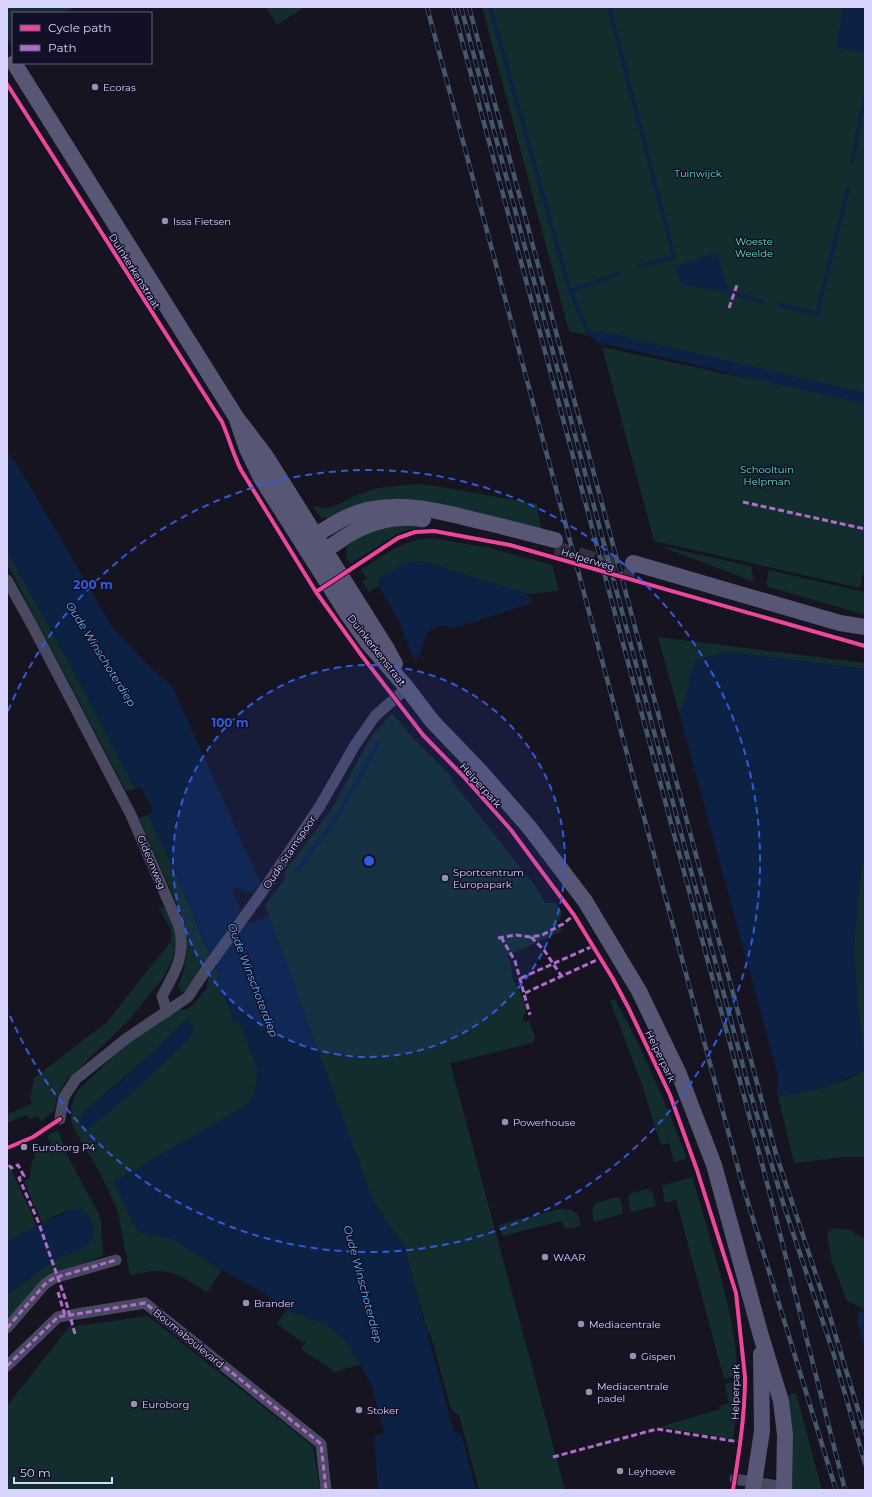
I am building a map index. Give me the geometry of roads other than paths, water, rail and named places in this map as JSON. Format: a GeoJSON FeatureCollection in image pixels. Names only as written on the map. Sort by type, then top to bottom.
{"type":"FeatureCollection","features":[{"type":"Feature","properties":{"kind":"main road","name":"Duinkerkenstraat"},"geometry":{"type":"LineString","coordinates":[[7,52],[12,61]]}},
{"type":"Feature","properties":{"kind":"main road","name":"Duinkerkenstraat"},"geometry":{"type":"LineString","coordinates":[[14,64],[236,417],[260,449],[387,649],[407,688]]}},
{"type":"Feature","properties":{"kind":"main road","name":"Duinkerkenstraat"},"geometry":{"type":"LineString","coordinates":[[236,417],[261,478],[328,584],[364,636],[407,688]]}},
{"type":"Feature","properties":{"kind":"main road","name":"Helperweg"},"geometry":{"type":"LineString","coordinates":[[315,535],[340,520],[366,510],[387,506],[402,506],[442,511],[555,544],[413,517],[388,518],[371,523],[349,534],[324,550]]}},
{"type":"Feature","properties":{"kind":"main road"},"geometry":{"type":"LineString","coordinates":[[315,535],[307,550],[324,550]]}},
{"type":"Feature","properties":{"kind":"main road"},"geometry":{"type":"LineString","coordinates":[[865,627],[840,623],[634,567],[865,636]]}},
{"type":"Feature","properties":{"kind":"main road","name":"Helperpark"},"geometry":{"type":"LineString","coordinates":[[407,688],[432,721],[480,771],[529,827],[585,900],[639,991],[679,1074],[714,1165],[761,1336],[781,1401],[785,1435],[784,1488]]}},
{"type":"Feature","properties":{"kind":"main road","name":"Helperpark"},"geometry":{"type":"LineString","coordinates":[[753,1486],[762,1431],[761,1336]]}},
{"type":"Feature","properties":{"kind":"street","name":"Gideonweg"},"geometry":{"type":"LineString","coordinates":[[7,580],[131,814],[177,922],[181,936],[181,954],[175,972],[162,996],[167,1012]]}},
{"type":"Feature","properties":{"kind":"street","name":"Oude Stamspoor"},"geometry":{"type":"LineString","coordinates":[[167,1012],[188,997],[262,892],[320,806],[355,745],[375,716],[407,688]]}},
{"type":"Feature","properties":{"kind":"street"},"geometry":{"type":"LineString","coordinates":[[60,1119],[64,1097],[71,1084],[76,1079],[127,1038],[167,1012]]}},
{"type":"Feature","properties":{"kind":"street"},"geometry":{"type":"LineString","coordinates":[[7,1328],[45,1284],[54,1278],[116,1260]]}},
{"type":"Feature","properties":{"kind":"street","name":"Boumaboulevard"},"geometry":{"type":"LineString","coordinates":[[7,1366],[58,1316],[145,1303],[321,1444],[326,1490]]}},
{"type":"Feature","properties":{"kind":"street","name":"Helperpark"},"geometry":{"type":"LineString","coordinates":[[735,1479],[753,1486],[784,1488]]}},
{"type":"Feature","properties":{"kind":"water"},"geometry":{"type":"Polygon","coordinates":[[[843,7],[865,7],[865,53],[836,47],[843,7]]]}},
{"type":"Feature","properties":{"kind":"water"},"geometry":{"type":"Polygon","coordinates":[[[717,253],[729,293],[681,284],[675,267],[717,253]]]}},
{"type":"Feature","properties":{"kind":"water"},"geometry":{"type":"Polygon","coordinates":[[[601,331],[865,393],[865,404],[598,343],[589,334],[601,331]]]}},
{"type":"Feature","properties":{"kind":"water","name":"Oude Winschoterdiep"},"geometry":{"type":"Polygon","coordinates":[[[7,451],[18,466],[113,628],[157,674],[172,686],[261,884],[253,893],[242,891],[240,887],[232,890],[247,924],[269,916],[373,1201],[399,1239],[402,1239],[454,1432],[462,1436],[476,1490],[378,1490],[374,1436],[384,1433],[372,1387],[361,1365],[343,1338],[335,1330],[322,1323],[299,1313],[286,1310],[265,1294],[222,1270],[173,1239],[142,1233],[137,1229],[130,1217],[114,1182],[250,1102],[254,1094],[258,1070],[239,1021],[234,1022],[216,977],[219,975],[175,872],[148,815],[153,812],[141,787],[135,789],[69,662],[7,551],[7,451]]]}},
{"type":"Feature","properties":{"kind":"water"},"geometry":{"type":"Polygon","coordinates":[[[770,464],[780,466],[780,468],[764,478],[759,475],[761,469],[770,464]]]}},
{"type":"Feature","properties":{"kind":"water"},"geometry":{"type":"Polygon","coordinates":[[[421,561],[527,594],[530,599],[529,604],[455,628],[442,625],[428,632],[417,659],[413,657],[398,619],[378,586],[380,577],[408,562],[421,561]]]}},
{"type":"Feature","properties":{"kind":"water"},"geometry":{"type":"Polygon","coordinates":[[[727,652],[865,669],[865,846],[860,877],[854,947],[857,996],[865,1069],[845,1080],[826,1087],[783,1096],[777,1092],[778,1076],[680,716],[695,660],[727,652]]]}},
{"type":"Feature","properties":{"kind":"water"},"geometry":{"type":"Polygon","coordinates":[[[187,1019],[192,1024],[193,1031],[190,1037],[135,1090],[94,1125],[83,1127],[80,1124],[79,1119],[87,1109],[127,1076],[187,1019]]]}},
{"type":"Feature","properties":{"kind":"water"},"geometry":{"type":"Polygon","coordinates":[[[75,1208],[85,1213],[92,1222],[92,1239],[80,1250],[56,1260],[35,1273],[7,1295],[7,1241],[75,1208]]]}},
{"type":"Feature","properties":{"kind":"water"},"geometry":{"type":"Polygon","coordinates":[[[859,1311],[865,1313],[865,1348],[857,1319],[859,1311]]]}},
{"type":"Feature","properties":{"kind":"waterway"},"geometry":{"type":"LineString","coordinates":[[490,7],[570,291],[589,334],[594,335]]}},
{"type":"Feature","properties":{"kind":"waterway"},"geometry":{"type":"LineString","coordinates":[[609,7],[674,257],[639,267]]}},
{"type":"Feature","properties":{"kind":"waterway"},"geometry":{"type":"LineString","coordinates":[[852,162],[865,96]]}},
{"type":"Feature","properties":{"kind":"waterway"},"geometry":{"type":"LineString","coordinates":[[780,305],[817,314],[848,189]]}},
{"type":"Feature","properties":{"kind":"waterway"},"geometry":{"type":"LineString","coordinates":[[570,291],[619,274]]}},
{"type":"Feature","properties":{"kind":"waterway"},"geometry":{"type":"LineString","coordinates":[[729,293],[762,301]]}},
{"type":"Feature","properties":{"kind":"waterway"},"geometry":{"type":"LineString","coordinates":[[297,871],[339,814],[378,743]]}},
{"type":"Feature","properties":{"kind":"tunnel"},"geometry":{"type":"LineString","coordinates":[[555,549],[636,571]]}},
{"type":"Feature","properties":{"kind":"railway"},"geometry":{"type":"LineString","coordinates":[[427,7],[742,1183],[836,1490]]}},
{"type":"Feature","properties":{"kind":"railway"},"geometry":{"type":"LineString","coordinates":[[453,7],[765,1175],[845,1490]]}},
{"type":"Feature","properties":{"kind":"railway"},"geometry":{"type":"LineString","coordinates":[[461,7],[750,1092],[784,1206],[833,1352],[865,1464]]}},
{"type":"Feature","properties":{"kind":"railway"},"geometry":{"type":"LineString","coordinates":[[469,7],[776,1154],[830,1317],[865,1433]]}},
{"type":"Feature","properties":{"kind":"place","name":"Ecoras"},"geometry":{"type":"Point","coordinates":[95,87]}},
{"type":"Feature","properties":{"kind":"place","name":"Issa Fietsen"},"geometry":{"type":"Point","coordinates":[165,221]}},
{"type":"Feature","properties":{"kind":"place","name":"Sportcentrum Europapark"},"geometry":{"type":"Point","coordinates":[445,878]}},
{"type":"Feature","properties":{"kind":"place","name":"Powerhouse"},"geometry":{"type":"Point","coordinates":[505,1122]}},
{"type":"Feature","properties":{"kind":"place","name":"Euroborg P4"},"geometry":{"type":"Point","coordinates":[24,1147]}},
{"type":"Feature","properties":{"kind":"place","name":"WAAR"},"geometry":{"type":"Point","coordinates":[545,1257]}},
{"type":"Feature","properties":{"kind":"place","name":"Brander"},"geometry":{"type":"Point","coordinates":[246,1303]}},
{"type":"Feature","properties":{"kind":"place","name":"Mediacentrale"},"geometry":{"type":"Point","coordinates":[581,1324]}},
{"type":"Feature","properties":{"kind":"place","name":"Gispen"},"geometry":{"type":"Point","coordinates":[633,1356]}},
{"type":"Feature","properties":{"kind":"place","name":"Mediacentrale padel"},"geometry":{"type":"Point","coordinates":[589,1392]}},
{"type":"Feature","properties":{"kind":"place","name":"Euroborg"},"geometry":{"type":"Point","coordinates":[134,1404]}},
{"type":"Feature","properties":{"kind":"place","name":"Stoker"},"geometry":{"type":"Point","coordinates":[359,1410]}},
{"type":"Feature","properties":{"kind":"place","name":"Leyhoeve"},"geometry":{"type":"Point","coordinates":[620,1471]}},
{"type":"Feature","properties":{"kind":"park label","name":"Tuinwijck"},"geometry":{"type":"Point","coordinates":[698,173]}},
{"type":"Feature","properties":{"kind":"park label","name":"Woeste Weelde"},"geometry":{"type":"Point","coordinates":[754,246]}},
{"type":"Feature","properties":{"kind":"park label","name":"Schooltuin Helpman"},"geometry":{"type":"Point","coordinates":[767,474]}}]}
